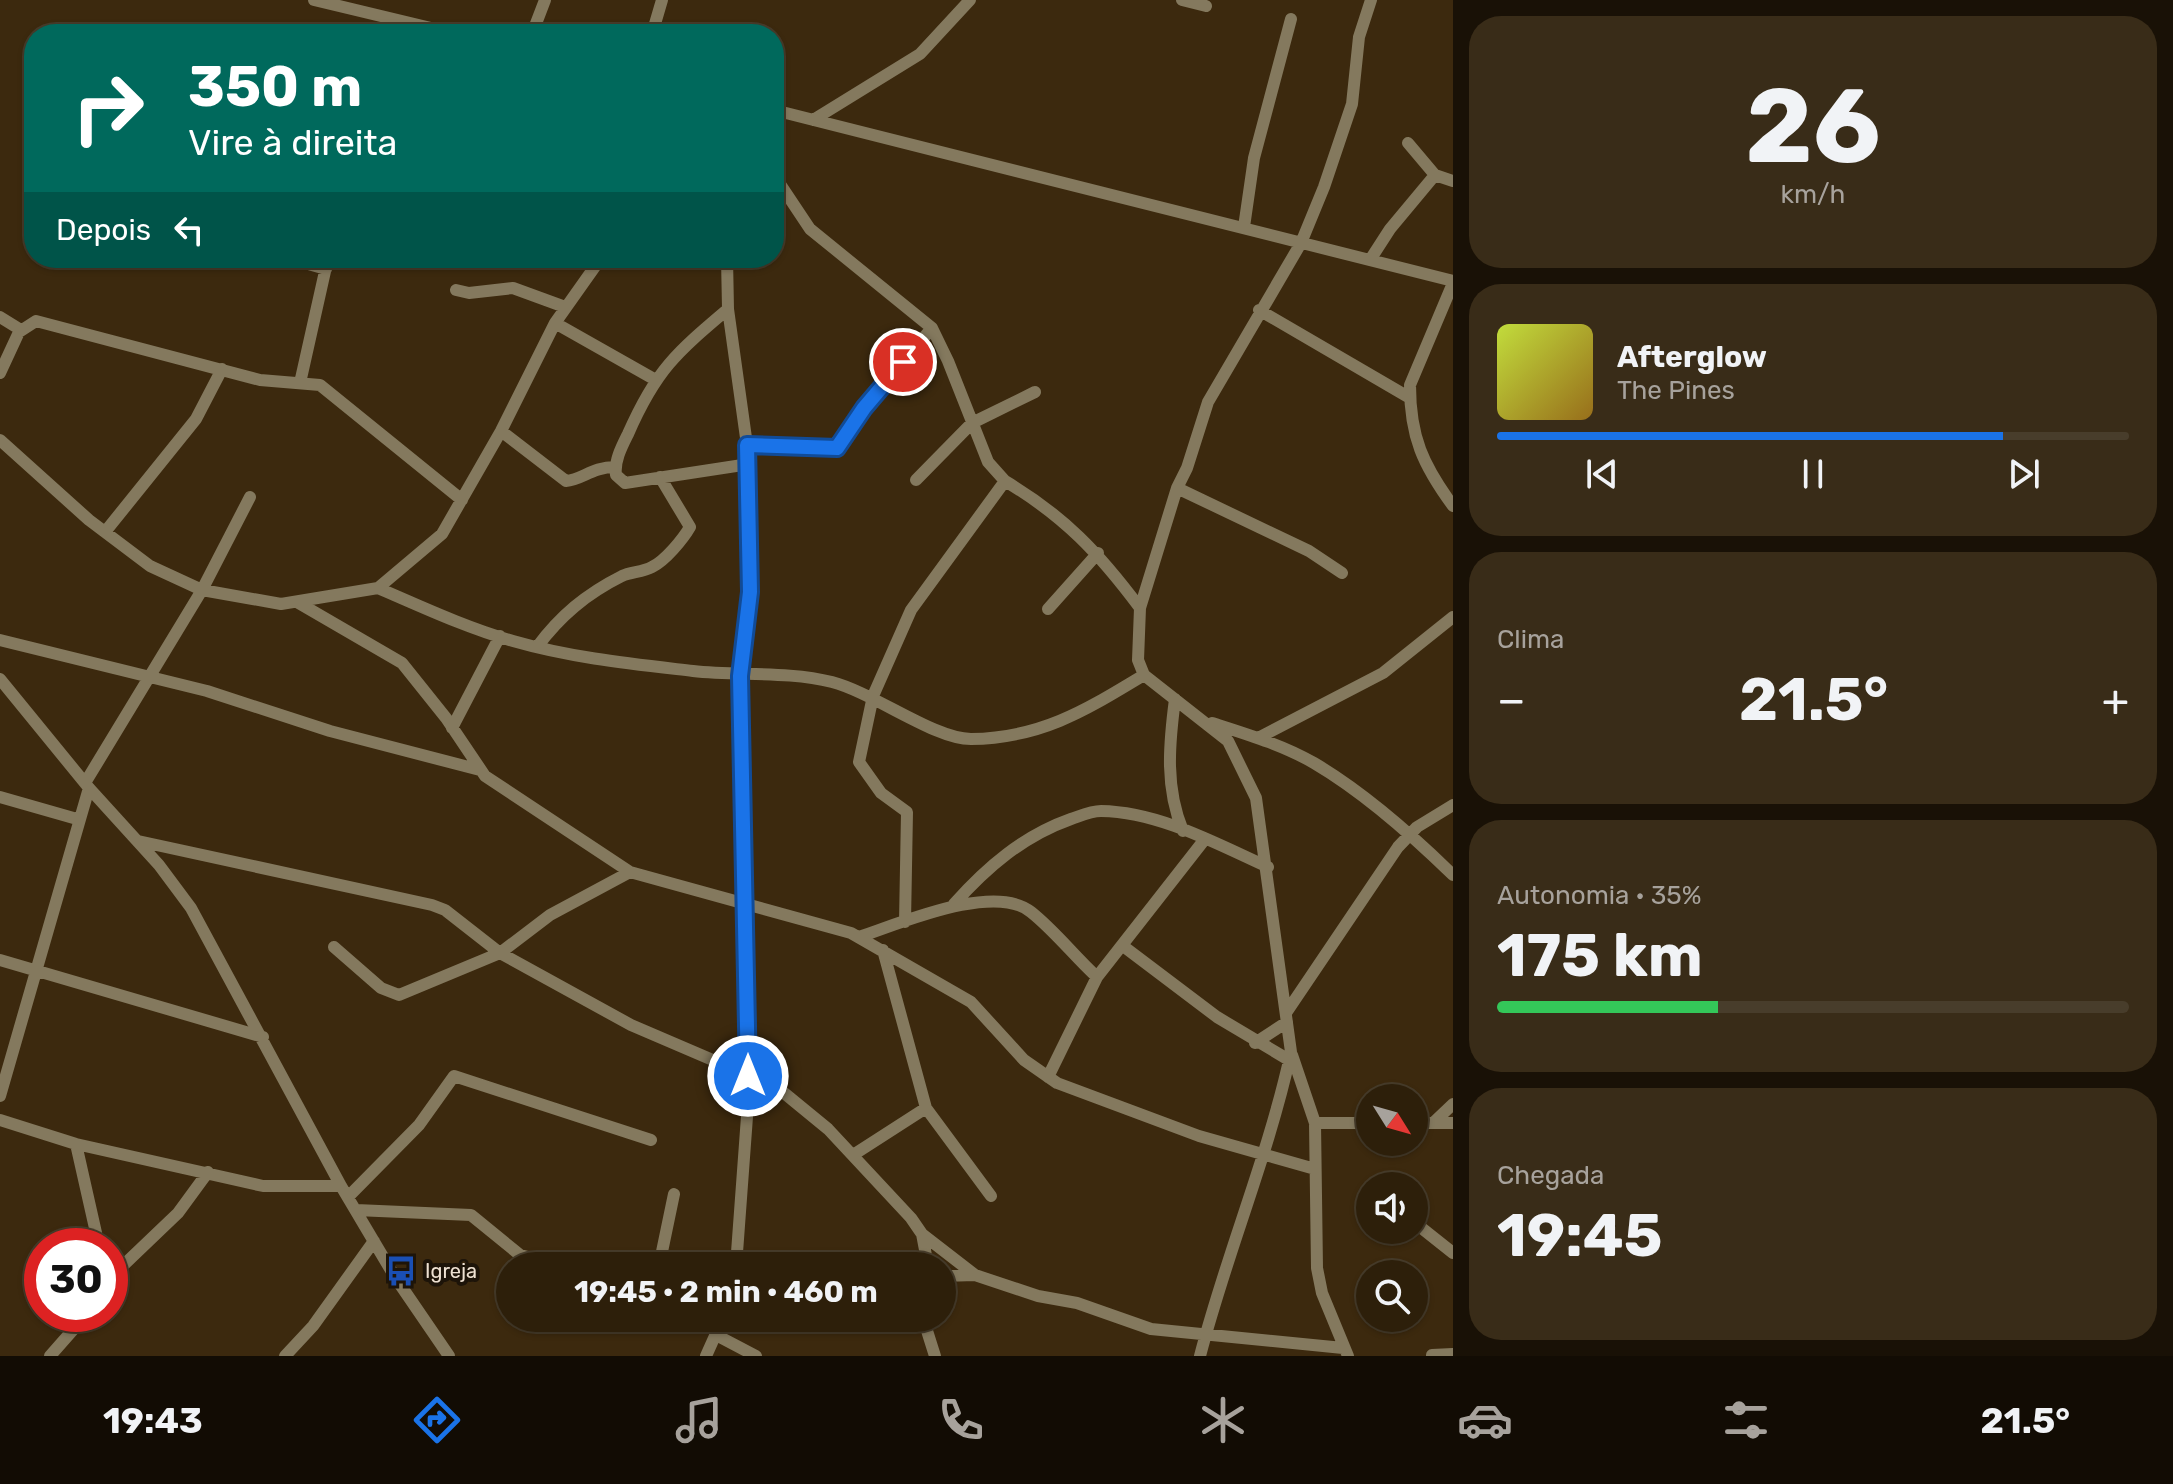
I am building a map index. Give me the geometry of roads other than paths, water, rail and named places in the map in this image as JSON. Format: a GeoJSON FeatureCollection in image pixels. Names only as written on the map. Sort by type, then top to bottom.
{"type":"FeatureCollection","features":[{"type":"Feature","properties":{"kind":"street"},"geometry":{"type":"LineString","coordinates":[[314,0],[336,3],[398,24]]}},
{"type":"Feature","properties":{"kind":"street"},"geometry":{"type":"LineString","coordinates":[[536,24],[545,0]]}},
{"type":"Feature","properties":{"kind":"street"},"geometry":{"type":"LineString","coordinates":[[655,24],[662,0]]}},
{"type":"Feature","properties":{"kind":"street"},"geometry":{"type":"LineString","coordinates":[[813,120],[920,54],[970,0]]}},
{"type":"Feature","properties":{"kind":"street"},"geometry":{"type":"LineString","coordinates":[[1182,0],[1206,6]]}},
{"type":"Feature","properties":{"kind":"street"},"geometry":{"type":"LineString","coordinates":[[1200,1356],[1284,1091],[1290,1056],[1287,1017],[1256,798],[1228,741],[1144,675],[1138,660],[1140,608],[1177,488],[1187,468],[1208,402],[1259,310],[1301,243],[1324,187],[1352,104],[1359,37],[1371,0]]}},
{"type":"Feature","properties":{"kind":"street"},"geometry":{"type":"LineString","coordinates":[[1244,227],[1254,158],[1291,19]]}},
{"type":"Feature","properties":{"kind":"street"},"geometry":{"type":"LineString","coordinates":[[784,113],[1453,282],[1410,385],[1410,421],[1427,471],[1453,506]]}},
{"type":"Feature","properties":{"kind":"street"},"geometry":{"type":"LineString","coordinates":[[1408,143],[1435,175],[1453,181]]}},
{"type":"Feature","properties":{"kind":"street"},"geometry":{"type":"LineString","coordinates":[[1370,260],[1390,229],[1435,175]]}},
{"type":"Feature","properties":{"kind":"street"},"geometry":{"type":"LineString","coordinates":[[784,194],[818,237],[847,256],[932,328],[988,462],[1005,481],[1053,512],[1098,553],[1140,608]]}},
{"type":"Feature","properties":{"kind":"street"},"geometry":{"type":"LineString","coordinates":[[300,383],[326,268]]}},
{"type":"Feature","properties":{"kind":"street"},"geometry":{"type":"LineString","coordinates":[[0,440],[105,532],[150,566],[202,590],[281,604],[378,588],[442,534],[501,431],[555,323],[594,268]]}},
{"type":"Feature","properties":{"kind":"street"},"geometry":{"type":"LineString","coordinates":[[727,268],[728,309],[749,464],[750,592],[740,676],[747,902],[748,1076],[737,1252]]}},
{"type":"Feature","properties":{"kind":"street"},"geometry":{"type":"LineString","coordinates":[[456,290],[469,293],[513,288],[565,307]]}},
{"type":"Feature","properties":{"kind":"street"},"geometry":{"type":"LineString","coordinates":[[728,309],[684,345],[654,379],[615,467],[616,475],[625,483],[749,464]]}},
{"type":"Feature","properties":{"kind":"street"},"geometry":{"type":"LineString","coordinates":[[1259,310],[1410,398]]}},
{"type":"Feature","properties":{"kind":"street"},"geometry":{"type":"LineString","coordinates":[[0,317],[21,330]]}},
{"type":"Feature","properties":{"kind":"street"},"geometry":{"type":"LineString","coordinates":[[0,373],[21,330],[36,321],[274,382],[320,385],[339,397],[462,500]]}},
{"type":"Feature","properties":{"kind":"street"},"geometry":{"type":"LineString","coordinates":[[555,323],[654,379]]}},
{"type":"Feature","properties":{"kind":"street"},"geometry":{"type":"LineString","coordinates":[[747,445],[837,448],[864,408],[932,328]]}},
{"type":"Feature","properties":{"kind":"street"},"geometry":{"type":"LineString","coordinates":[[105,532],[196,419],[222,369]]}},
{"type":"Feature","properties":{"kind":"street"},"geometry":{"type":"LineString","coordinates":[[916,480],[972,423],[1035,392]]}},
{"type":"Feature","properties":{"kind":"street"},"geometry":{"type":"LineString","coordinates":[[501,431],[566,481],[572,481],[598,467],[615,467]]}},
{"type":"Feature","properties":{"kind":"street"},"geometry":{"type":"LineString","coordinates":[[537,647],[570,609],[622,576],[652,567],[685,535],[690,527],[660,477]]}},
{"type":"Feature","properties":{"kind":"street"},"geometry":{"type":"LineString","coordinates":[[905,922],[907,812],[881,793],[859,762],[873,696],[911,610],[1005,481]]}},
{"type":"Feature","properties":{"kind":"street"},"geometry":{"type":"LineString","coordinates":[[1177,488],[1309,551],[1342,573]]}},
{"type":"Feature","properties":{"kind":"street"},"geometry":{"type":"LineString","coordinates":[[0,1096],[87,786],[146,678],[202,590],[250,497]]}},
{"type":"Feature","properties":{"kind":"street"},"geometry":{"type":"LineString","coordinates":[[1048,609],[1098,553]]}},
{"type":"Feature","properties":{"kind":"street"},"geometry":{"type":"LineString","coordinates":[[378,588],[447,618],[537,647],[607,661],[740,676],[830,682],[873,696],[949,736],[969,739],[1054,726],[1144,675]]}},
{"type":"Feature","properties":{"kind":"street"},"geometry":{"type":"LineString","coordinates":[[297,602],[402,663],[480,770],[506,793],[630,872],[814,920],[859,937],[971,1002],[1024,1060],[1048,1077],[1186,1131],[1315,1169]]}},
{"type":"Feature","properties":{"kind":"street"},"geometry":{"type":"LineString","coordinates":[[1258,738],[1383,673],[1453,617]]}},
{"type":"Feature","properties":{"kind":"street"},"geometry":{"type":"LineString","coordinates":[[452,728],[500,636]]}},
{"type":"Feature","properties":{"kind":"street"},"geometry":{"type":"LineString","coordinates":[[0,640],[207,691],[330,731],[480,770]]}},
{"type":"Feature","properties":{"kind":"street"},"geometry":{"type":"LineString","coordinates":[[0,679],[191,908],[344,1192],[449,1356]]}},
{"type":"Feature","properties":{"kind":"street"},"geometry":{"type":"LineString","coordinates":[[1175,699],[1169,770],[1173,807],[1183,831]]}},
{"type":"Feature","properties":{"kind":"street"},"geometry":{"type":"LineString","coordinates":[[1204,721],[1258,738],[1313,763],[1410,833],[1453,875]]}},
{"type":"Feature","properties":{"kind":"street"},"geometry":{"type":"LineString","coordinates":[[0,797],[77,819]]}},
{"type":"Feature","properties":{"kind":"street"},"geometry":{"type":"LineString","coordinates":[[1255,1043],[1287,1017],[1410,833],[1453,805]]}},
{"type":"Feature","properties":{"kind":"street"},"geometry":{"type":"LineString","coordinates":[[954,904],[983,871],[1025,841],[1046,828],[1097,811],[1147,817],[1268,867]]}},
{"type":"Feature","properties":{"kind":"street"},"geometry":{"type":"LineString","coordinates":[[1048,1077],[1097,977],[1205,839]]}},
{"type":"Feature","properties":{"kind":"street"},"geometry":{"type":"LineString","coordinates":[[138,841],[445,910],[500,953],[631,1025],[778,1088],[853,1155],[922,1234],[975,1275],[1038,1296],[1077,1303],[1151,1329],[1206,1333],[1345,1352],[1317,1268],[1315,1123],[1290,1056],[1255,1043],[1123,946]]}},
{"type":"Feature","properties":{"kind":"street"},"geometry":{"type":"LineString","coordinates":[[334,947],[381,988],[399,995],[500,953],[550,915],[630,872]]}},
{"type":"Feature","properties":{"kind":"street"},"geometry":{"type":"LineString","coordinates":[[859,937],[954,904],[1023,907],[1097,977]]}},
{"type":"Feature","properties":{"kind":"street"},"geometry":{"type":"LineString","coordinates":[[883,950],[926,1108],[991,1196]]}},
{"type":"Feature","properties":{"kind":"street"},"geometry":{"type":"LineString","coordinates":[[0,960],[263,1037]]}},
{"type":"Feature","properties":{"kind":"street"},"geometry":{"type":"LineString","coordinates":[[0,1120],[76,1144],[263,1186],[344,1192],[419,1125],[454,1076],[651,1140]]}},
{"type":"Feature","properties":{"kind":"street"},"geometry":{"type":"LineString","coordinates":[[1433,1123],[1453,1104]]}},
{"type":"Feature","properties":{"kind":"street"},"geometry":{"type":"LineString","coordinates":[[853,1155],[926,1108]]}},
{"type":"Feature","properties":{"kind":"street"},"geometry":{"type":"LineString","coordinates":[[1315,1123],[1356,1123]]}},
{"type":"Feature","properties":{"kind":"street"},"geometry":{"type":"LineString","coordinates":[[1428,1123],[1453,1123]]}},
{"type":"Feature","properties":{"kind":"street"},"geometry":{"type":"LineString","coordinates":[[76,1144],[95,1228]]}},
{"type":"Feature","properties":{"kind":"street"},"geometry":{"type":"LineString","coordinates":[[128,1261],[178,1213],[208,1172]]}},
{"type":"Feature","properties":{"kind":"street"},"geometry":{"type":"LineString","coordinates":[[662,1252],[674,1194]]}},
{"type":"Feature","properties":{"kind":"street"},"geometry":{"type":"LineString","coordinates":[[356,1210],[471,1215],[516,1252]]}},
{"type":"Feature","properties":{"kind":"street"},"geometry":{"type":"LineString","coordinates":[[1428,1233],[1453,1253]]}},
{"type":"Feature","properties":{"kind":"street"},"geometry":{"type":"LineString","coordinates":[[922,1234],[925,1252]]}},
{"type":"Feature","properties":{"kind":"street"},"geometry":{"type":"LineString","coordinates":[[285,1356],[313,1326],[374,1241]]}},
{"type":"Feature","properties":{"kind":"street"},"geometry":{"type":"LineString","coordinates":[[956,1276],[975,1275]]}},
{"type":"Feature","properties":{"kind":"street"},"geometry":{"type":"LineString","coordinates":[[50,1356],[71,1332]]}},
{"type":"Feature","properties":{"kind":"street"},"geometry":{"type":"LineString","coordinates":[[706,1356],[717,1332]]}},
{"type":"Feature","properties":{"kind":"street"},"geometry":{"type":"LineString","coordinates":[[927,1332],[935,1356]]}},
{"type":"Feature","properties":{"kind":"street"},"geometry":{"type":"LineString","coordinates":[[716,1335],[756,1356]]}},
{"type":"Feature","properties":{"kind":"street"},"geometry":{"type":"LineString","coordinates":[[1432,1355],[1453,1354]]}},
{"type":"Feature","properties":{"kind":"place","name":"Igreja"},"geometry":{"type":"Point","coordinates":[401,1271]}}]}
